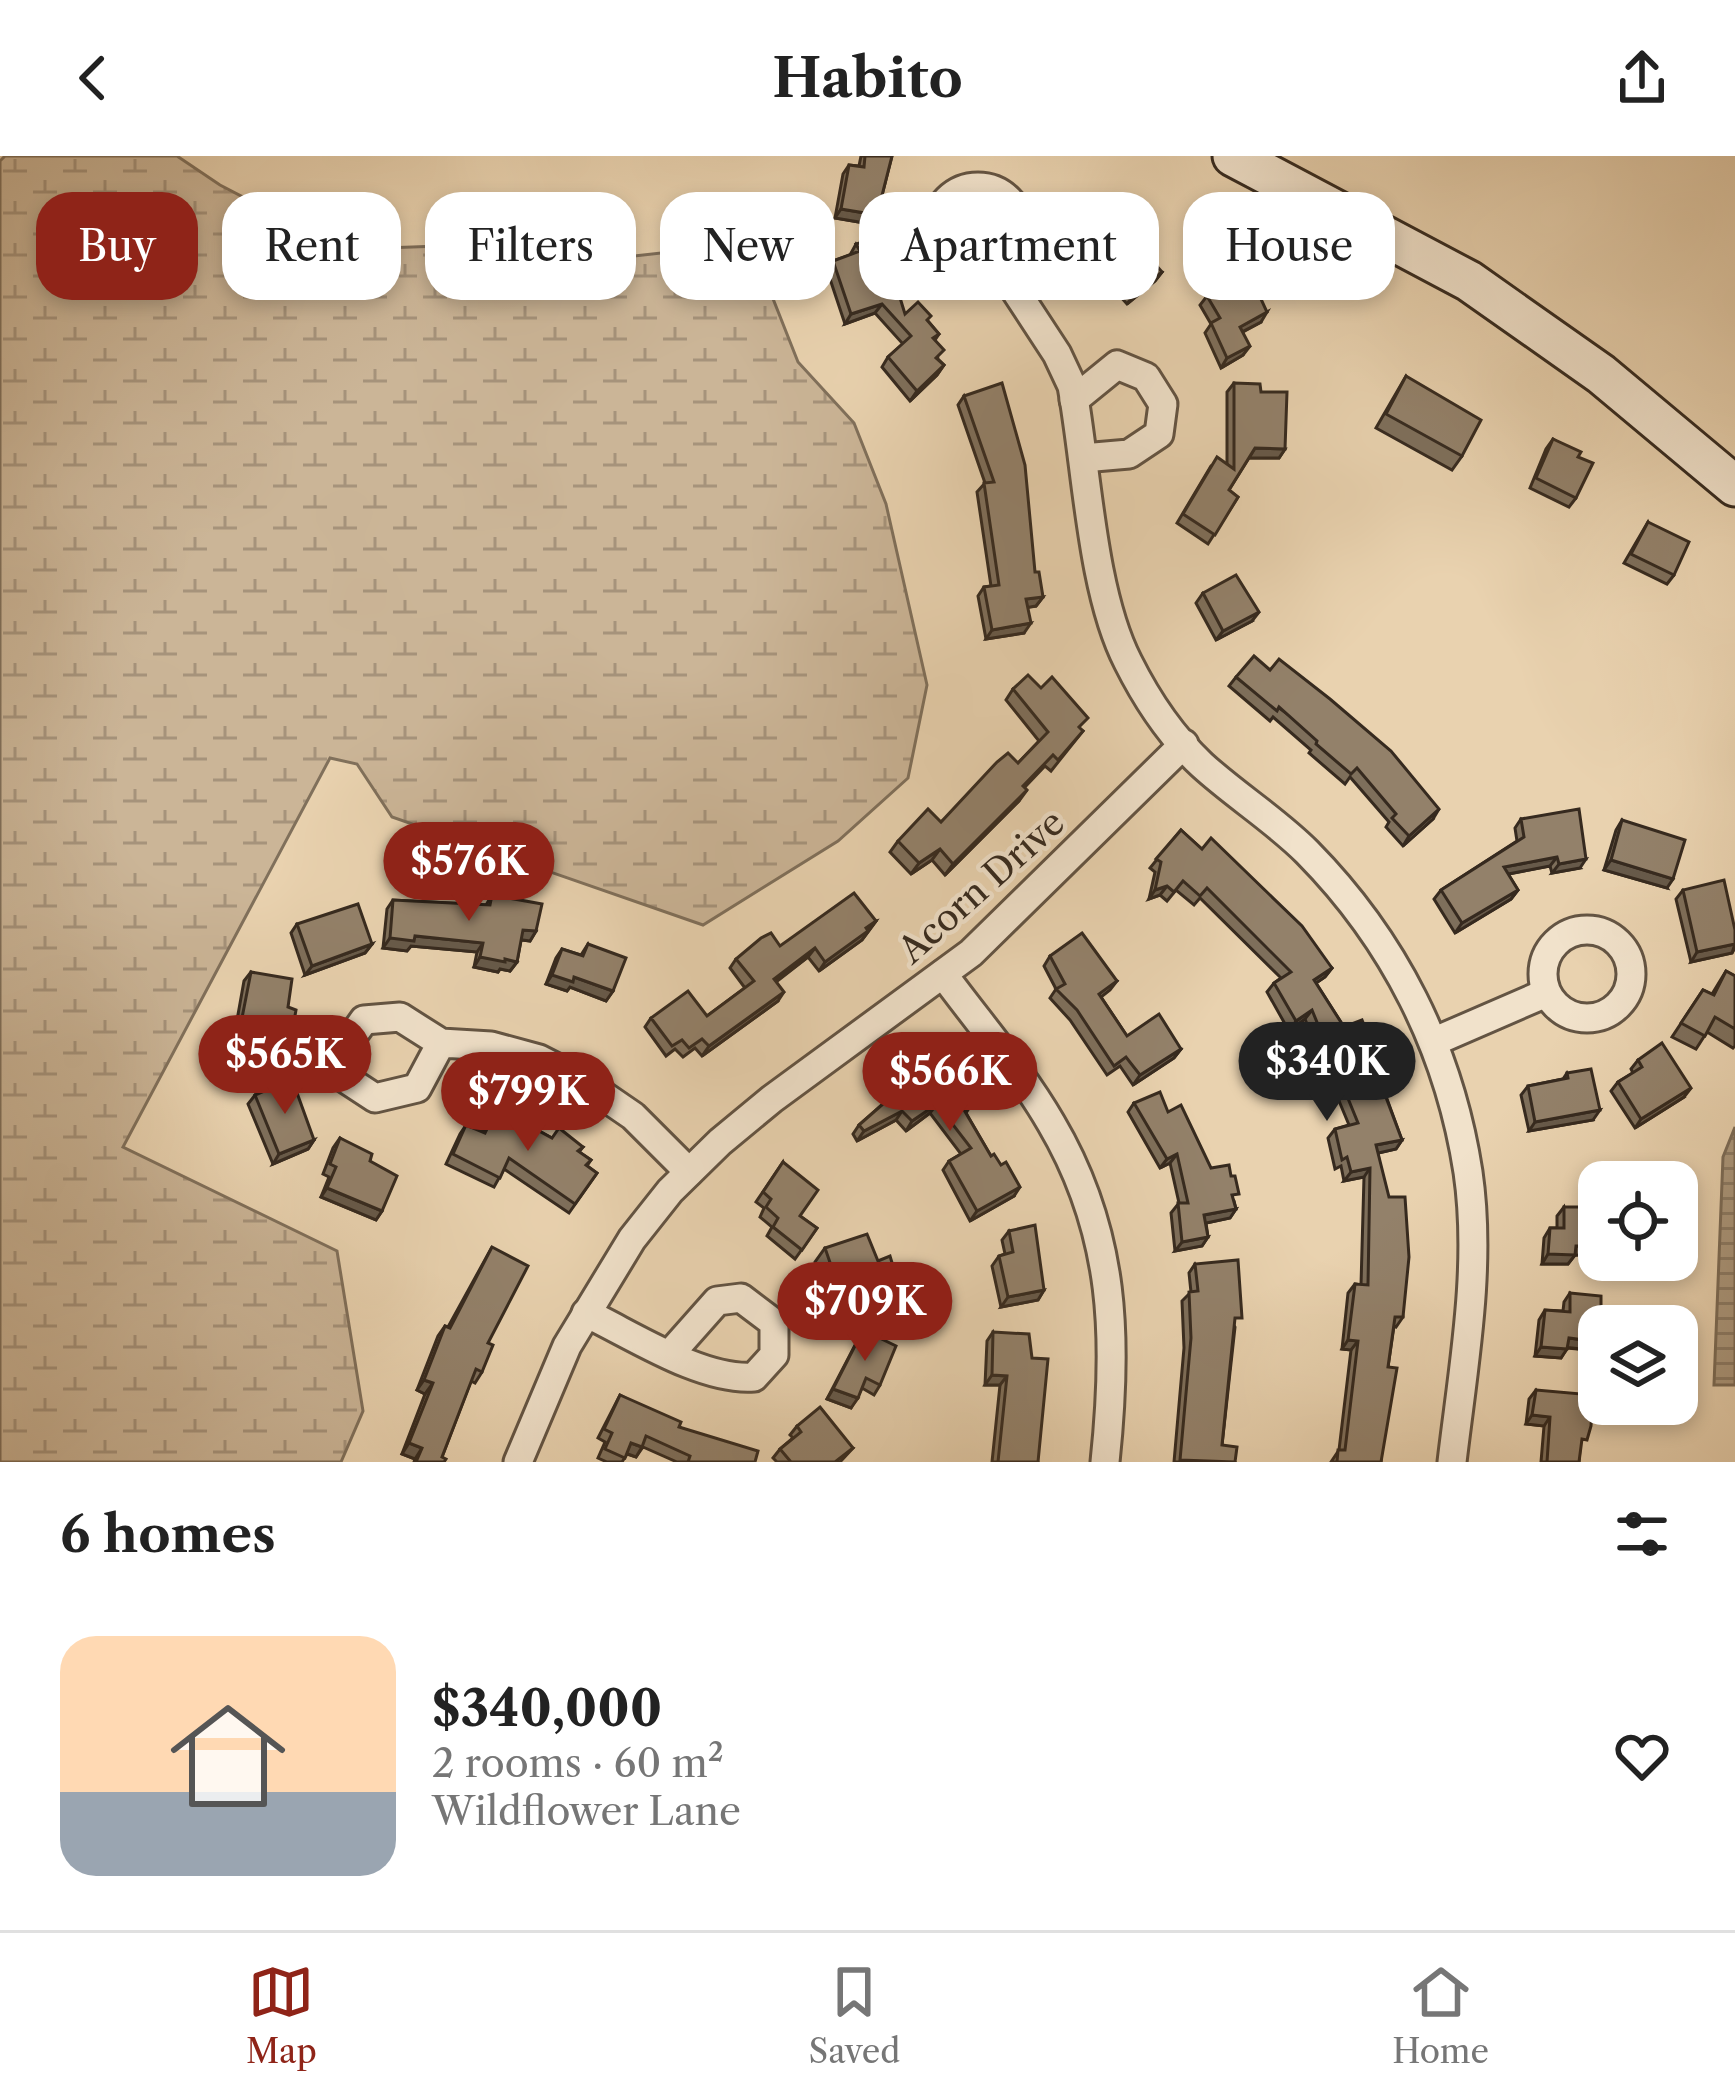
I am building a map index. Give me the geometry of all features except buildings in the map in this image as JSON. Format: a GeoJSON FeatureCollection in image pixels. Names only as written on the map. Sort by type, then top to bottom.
{"type":"FeatureCollection","features":[{"type":"Feature","properties":{"kind":"main road"},"geometry":{"type":"LineString","coordinates":[[1233,156],[1469,281],[1601,374],[1735,486]]}},
{"type":"Feature","properties":{"kind":"street"},"geometry":{"type":"LineString","coordinates":[[1022,300],[1057,354],[1074,400],[1107,607],[1125,657],[1154,709],[1202,764],[1284,829],[1335,880],[1394,959],[1422,1011],[1451,1096],[1468,1174],[1468,1335],[1452,1462]]}},
{"type":"Feature","properties":{"kind":"street"},"geometry":{"type":"LineString","coordinates":[[1074,400],[1117,365],[1146,377],[1163,404],[1159,434],[1129,454],[1083,458]]}},
{"type":"Feature","properties":{"kind":"street","name":"Acorn Drive"},"geometry":{"type":"LineString","coordinates":[[518,1462],[586,1313],[632,1239],[689,1172],[772,1099],[971,953],[1184,744]]}},
{"type":"Feature","properties":{"kind":"street"},"geometry":{"type":"LineString","coordinates":[[944,974],[1051,1123],[1081,1184],[1100,1240],[1112,1304],[1114,1376],[1105,1462]]}},
{"type":"Feature","properties":{"kind":"street"},"geometry":{"type":"LineString","coordinates":[[1433,1042],[1546,993]]}},
{"type":"Feature","properties":{"kind":"street"},"geometry":{"type":"LineString","coordinates":[[441,1043],[417,1088],[375,1098],[346,1079],[341,1052],[364,1020],[400,1017],[441,1043],[491,1046],[539,1059],[582,1081],[633,1116],[689,1172]]}},
{"type":"Feature","properties":{"kind":"street"},"geometry":{"type":"LineString","coordinates":[[586,1313],[670,1354]]}},
{"type":"Feature","properties":{"kind":"green space"},"geometry":{"type":"Polygon","coordinates":[[[5,156],[177,156],[233,192],[222,192],[222,300],[401,300],[401,247],[425,247],[425,300],[636,300],[636,256],[660,253],[660,300],[774,300],[798,362],[854,423],[886,504],[927,685],[908,778],[838,841],[703,925],[392,817],[357,764],[330,758],[123,1147],[337,1251],[363,1411],[341,1462],[0,1462],[0,161],[5,156]]]}},
{"type":"Feature","properties":{"kind":"shaded area"},"geometry":{"type":"Polygon","coordinates":[[[1735,1127],[1735,1385],[1714,1385],[1723,1157],[1735,1127]]]}}]}
